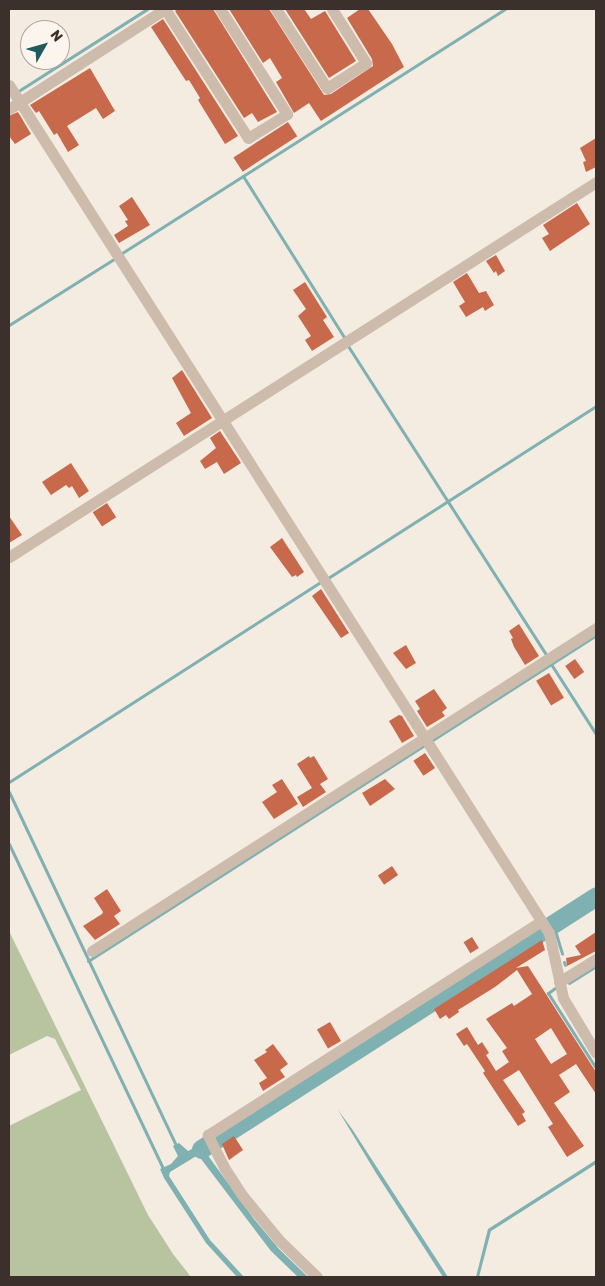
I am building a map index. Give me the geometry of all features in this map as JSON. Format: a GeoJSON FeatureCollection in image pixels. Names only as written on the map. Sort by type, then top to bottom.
{"type":"FeatureCollection","features":[{"type":"Feature","properties":{"kind":"street"},"geometry":{"type":"LineString","coordinates":[[9,109],[165,9],[248,138],[287,114],[220,9]]}},
{"type":"Feature","properties":{"kind":"street"},"geometry":{"type":"LineString","coordinates":[[276,9],[327,88],[366,63],[332,9]]}},
{"type":"Feature","properties":{"kind":"street"},"geometry":{"type":"LineString","coordinates":[[9,85],[224,420],[544,926],[566,1006],[596,1053]]}},
{"type":"Feature","properties":{"kind":"street"},"geometry":{"type":"LineString","coordinates":[[9,557],[596,182]]}},
{"type":"Feature","properties":{"kind":"street"},"geometry":{"type":"LineString","coordinates":[[92,951],[427,742],[596,628]]}},
{"type":"Feature","properties":{"kind":"street"},"geometry":{"type":"LineString","coordinates":[[317,1277],[295,1258],[260,1218],[233,1181],[208,1135],[218,1127],[544,926]]}},
{"type":"Feature","properties":{"kind":"street"},"geometry":{"type":"LineString","coordinates":[[559,982],[596,959]]}},
{"type":"Feature","properties":{"kind":"green space"},"geometry":{"type":"Polygon","coordinates":[[[9,931],[148,1215],[173,1254],[191,1277],[9,1277],[9,1126],[81,1090],[55,1039],[47,1036],[9,1055],[9,931]]]}},
{"type":"Feature","properties":{"kind":"water"},"geometry":{"type":"Polygon","coordinates":[[[338,1110],[352,1129],[448,1277],[443,1277],[338,1110]]]}},
{"type":"Feature","properties":{"kind":"water"},"geometry":{"type":"Polygon","coordinates":[[[179,1143],[188,1151],[202,1144],[209,1157],[254,1219],[279,1249],[308,1277],[298,1277],[271,1251],[198,1155],[170,1172],[169,1176],[210,1240],[244,1277],[237,1277],[206,1243],[160,1169],[171,1164],[178,1156],[173,1146],[179,1143]]]}},
{"type":"Feature","properties":{"kind":"water"},"geometry":{"type":"Polygon","coordinates":[[[596,1160],[596,1164],[491,1231],[479,1277],[476,1277],[488,1229],[596,1160]]]}},
{"type":"Feature","properties":{"kind":"building"},"geometry":{"type":"Polygon","coordinates":[[[178,9],[213,9],[277,112],[258,122],[252,113],[244,118],[175,11],[178,9]]]}},
{"type":"Feature","properties":{"kind":"building"},"geometry":{"type":"Polygon","coordinates":[[[229,9],[269,9],[324,95],[331,94],[373,66],[372,59],[347,18],[360,9],[368,9],[392,44],[404,67],[321,121],[309,103],[294,113],[276,82],[282,78],[270,58],[263,63],[229,9]]]}},
{"type":"Feature","properties":{"kind":"building"},"geometry":{"type":"Polygon","coordinates":[[[285,9],[304,9],[311,19],[325,11],[356,61],[329,78],[285,9]]]}},
{"type":"Feature","properties":{"kind":"building"},"geometry":{"type":"Polygon","coordinates":[[[163,19],[238,136],[225,144],[198,100],[200,98],[189,80],[186,81],[151,27],[163,19]]]}},
{"type":"Feature","properties":{"kind":"building"},"geometry":{"type":"Polygon","coordinates":[[[90,68],[115,111],[103,119],[96,108],[67,126],[79,145],[68,152],[57,133],[54,135],[39,111],[36,113],[30,105],[90,68]]]}},
{"type":"Feature","properties":{"kind":"building"},"geometry":{"type":"Polygon","coordinates":[[[18,112],[31,134],[15,144],[9,136],[9,116],[18,112]]]}},
{"type":"Feature","properties":{"kind":"building"},"geometry":{"type":"Polygon","coordinates":[[[288,122],[297,136],[243,172],[233,157],[288,122]]]}},
{"type":"Feature","properties":{"kind":"building"},"geometry":{"type":"Polygon","coordinates":[[[596,138],[596,167],[586,172],[583,162],[586,161],[580,148],[596,138]]]}},
{"type":"Feature","properties":{"kind":"building"},"geometry":{"type":"Polygon","coordinates":[[[132,197],[150,225],[119,243],[114,235],[128,226],[125,221],[128,220],[119,206],[132,197]]]}},
{"type":"Feature","properties":{"kind":"building"},"geometry":{"type":"Polygon","coordinates":[[[577,203],[590,224],[550,251],[542,238],[549,234],[543,225],[577,203]]]}},
{"type":"Feature","properties":{"kind":"building"},"geometry":{"type":"Polygon","coordinates":[[[496,255],[505,271],[498,276],[496,271],[494,273],[486,261],[496,255]]]}},
{"type":"Feature","properties":{"kind":"building"},"geometry":{"type":"Polygon","coordinates":[[[467,273],[479,293],[486,291],[494,305],[485,311],[483,307],[466,317],[459,306],[465,302],[453,282],[467,273]]]}},
{"type":"Feature","properties":{"kind":"building"},"geometry":{"type":"Polygon","coordinates":[[[305,282],[327,317],[323,320],[334,337],[312,351],[305,340],[311,336],[298,316],[306,309],[293,290],[305,282]]]}},
{"type":"Feature","properties":{"kind":"building"},"geometry":{"type":"Polygon","coordinates":[[[182,370],[212,418],[184,436],[176,423],[191,413],[172,378],[182,370]]]}},
{"type":"Feature","properties":{"kind":"building"},"geometry":{"type":"Polygon","coordinates":[[[220,431],[241,463],[224,474],[217,462],[205,469],[200,461],[216,448],[210,438],[220,431]]]}},
{"type":"Feature","properties":{"kind":"building"},"geometry":{"type":"Polygon","coordinates":[[[71,463],[89,491],[79,498],[72,486],[69,488],[66,485],[51,495],[42,482],[71,463]]]}},
{"type":"Feature","properties":{"kind":"building"},"geometry":{"type":"Polygon","coordinates":[[[107,503],[116,517],[102,527],[93,512],[107,503]]]}},
{"type":"Feature","properties":{"kind":"building"},"geometry":{"type":"Polygon","coordinates":[[[9,516],[22,535],[9,543],[9,516]]]}},
{"type":"Feature","properties":{"kind":"building"},"geometry":{"type":"Polygon","coordinates":[[[282,538],[304,572],[297,577],[296,575],[292,577],[270,547],[282,538]]]}},
{"type":"Feature","properties":{"kind":"building"},"geometry":{"type":"Polygon","coordinates":[[[321,589],[349,633],[341,638],[312,596],[321,589]]]}},
{"type":"Feature","properties":{"kind":"building"},"geometry":{"type":"Polygon","coordinates":[[[519,624],[539,656],[525,665],[514,647],[511,639],[513,638],[509,631],[519,624]]]}},
{"type":"Feature","properties":{"kind":"building"},"geometry":{"type":"Polygon","coordinates":[[[406,645],[416,663],[406,669],[393,653],[406,645]]]}},
{"type":"Feature","properties":{"kind":"building"},"geometry":{"type":"Polygon","coordinates":[[[575,659],[584,672],[574,679],[565,666],[575,659]]]}},
{"type":"Feature","properties":{"kind":"building"},"geometry":{"type":"Polygon","coordinates":[[[549,673],[564,698],[551,706],[536,681],[549,673]]]}},
{"type":"Feature","properties":{"kind":"building"},"geometry":{"type":"Polygon","coordinates":[[[434,689],[447,708],[442,712],[445,716],[427,727],[417,711],[420,709],[415,701],[434,689]]]}},
{"type":"Feature","properties":{"kind":"building"},"geometry":{"type":"Polygon","coordinates":[[[399,715],[402,716],[414,736],[402,743],[389,721],[399,715]]]}},
{"type":"Feature","properties":{"kind":"building"},"geometry":{"type":"Polygon","coordinates":[[[425,753],[435,768],[423,776],[413,761],[425,753]]]}},
{"type":"Feature","properties":{"kind":"building"},"geometry":{"type":"Polygon","coordinates":[[[309,756],[310,758],[314,756],[328,779],[320,784],[326,792],[303,807],[297,797],[312,788],[297,764],[309,756]]]}},
{"type":"Feature","properties":{"kind":"building"},"geometry":{"type":"Polygon","coordinates":[[[282,779],[298,804],[274,819],[262,802],[277,792],[272,785],[282,779]]]}},
{"type":"Feature","properties":{"kind":"building"},"geometry":{"type":"Polygon","coordinates":[[[385,779],[395,789],[370,806],[362,793],[385,779]]]}},
{"type":"Feature","properties":{"kind":"building"},"geometry":{"type":"Polygon","coordinates":[[[392,866],[398,875],[384,885],[378,876],[392,866]]]}},
{"type":"Feature","properties":{"kind":"building"},"geometry":{"type":"Polygon","coordinates":[[[107,889],[121,911],[114,916],[120,924],[95,940],[83,926],[102,914],[103,912],[94,898],[107,889]]]}},
{"type":"Feature","properties":{"kind":"building"},"geometry":{"type":"Polygon","coordinates":[[[596,932],[596,951],[567,966],[566,958],[581,955],[575,946],[596,932]]]}},
{"type":"Feature","properties":{"kind":"building"},"geometry":{"type":"Polygon","coordinates":[[[472,937],[479,948],[470,953],[464,942],[472,937]]]}},
{"type":"Feature","properties":{"kind":"building"},"geometry":{"type":"Polygon","coordinates":[[[542,940],[545,950],[516,968],[528,966],[596,1072],[596,1094],[576,1064],[559,1075],[570,1092],[554,1103],[584,1146],[567,1157],[548,1127],[553,1124],[519,1070],[503,1080],[525,1112],[522,1114],[526,1121],[518,1126],[483,1073],[485,1071],[467,1044],[464,1046],[456,1034],[467,1027],[478,1045],[482,1042],[489,1053],[486,1055],[496,1071],[509,1062],[502,1051],[507,1048],[486,1019],[512,1003],[514,1006],[532,994],[517,970],[495,987],[458,1010],[459,1012],[449,1019],[446,1015],[440,1019],[434,1009],[542,940]],[[551,1028],[535,1039],[551,1064],[567,1054],[551,1028]]]}},
{"type":"Feature","properties":{"kind":"building"},"geometry":{"type":"Polygon","coordinates":[[[330,1022],[341,1041],[328,1049],[317,1030],[330,1022]]]}},
{"type":"Feature","properties":{"kind":"building"},"geometry":{"type":"Polygon","coordinates":[[[273,1044],[288,1064],[280,1070],[285,1077],[263,1091],[259,1083],[267,1078],[254,1060],[267,1052],[265,1050],[273,1044]]]}},
{"type":"Feature","properties":{"kind":"building"},"geometry":{"type":"Polygon","coordinates":[[[234,1136],[243,1150],[229,1160],[222,1144],[234,1136]]]}},
{"type":"Feature","properties":{"kind":"waterway"},"geometry":{"type":"LineString","coordinates":[[20,90],[147,9]]}},
{"type":"Feature","properties":{"kind":"waterway"},"geometry":{"type":"LineString","coordinates":[[122,253],[505,9]]}},
{"type":"Feature","properties":{"kind":"waterway"},"geometry":{"type":"LineString","coordinates":[[243,176],[344,337]]}},
{"type":"Feature","properties":{"kind":"waterway"},"geometry":{"type":"LineString","coordinates":[[9,325],[114,259]]}},
{"type":"Feature","properties":{"kind":"waterway"},"geometry":{"type":"LineString","coordinates":[[348,346],[546,655]]}},
{"type":"Feature","properties":{"kind":"waterway"},"geometry":{"type":"LineString","coordinates":[[328,578],[596,406]]}},
{"type":"Feature","properties":{"kind":"waterway"},"geometry":{"type":"LineString","coordinates":[[9,782],[321,582]]}},
{"type":"Feature","properties":{"kind":"waterway"},"geometry":{"type":"LineString","coordinates":[[431,741],[596,635]]}},
{"type":"Feature","properties":{"kind":"waterway"},"geometry":{"type":"LineString","coordinates":[[551,664],[596,734]]}},
{"type":"Feature","properties":{"kind":"waterway"},"geometry":{"type":"LineString","coordinates":[[88,961],[425,745]]}},
{"type":"Feature","properties":{"kind":"waterway"},"geometry":{"type":"LineString","coordinates":[[9,792],[177,1147]]}},
{"type":"Feature","properties":{"kind":"waterway"},"geometry":{"type":"LineString","coordinates":[[9,844],[164,1171]]}},
{"type":"Feature","properties":{"kind":"waterway"},"geometry":{"type":"LineString","coordinates":[[201,1149],[596,896]]}},
{"type":"Feature","properties":{"kind":"waterway"},"geometry":{"type":"LineString","coordinates":[[553,924],[562,954]]}},
{"type":"Feature","properties":{"kind":"waterway"},"geometry":{"type":"LineString","coordinates":[[569,983],[596,966]]}},
{"type":"Feature","properties":{"kind":"waterway"},"geometry":{"type":"LineString","coordinates":[[555,988],[548,993],[596,1068]]}}]}
